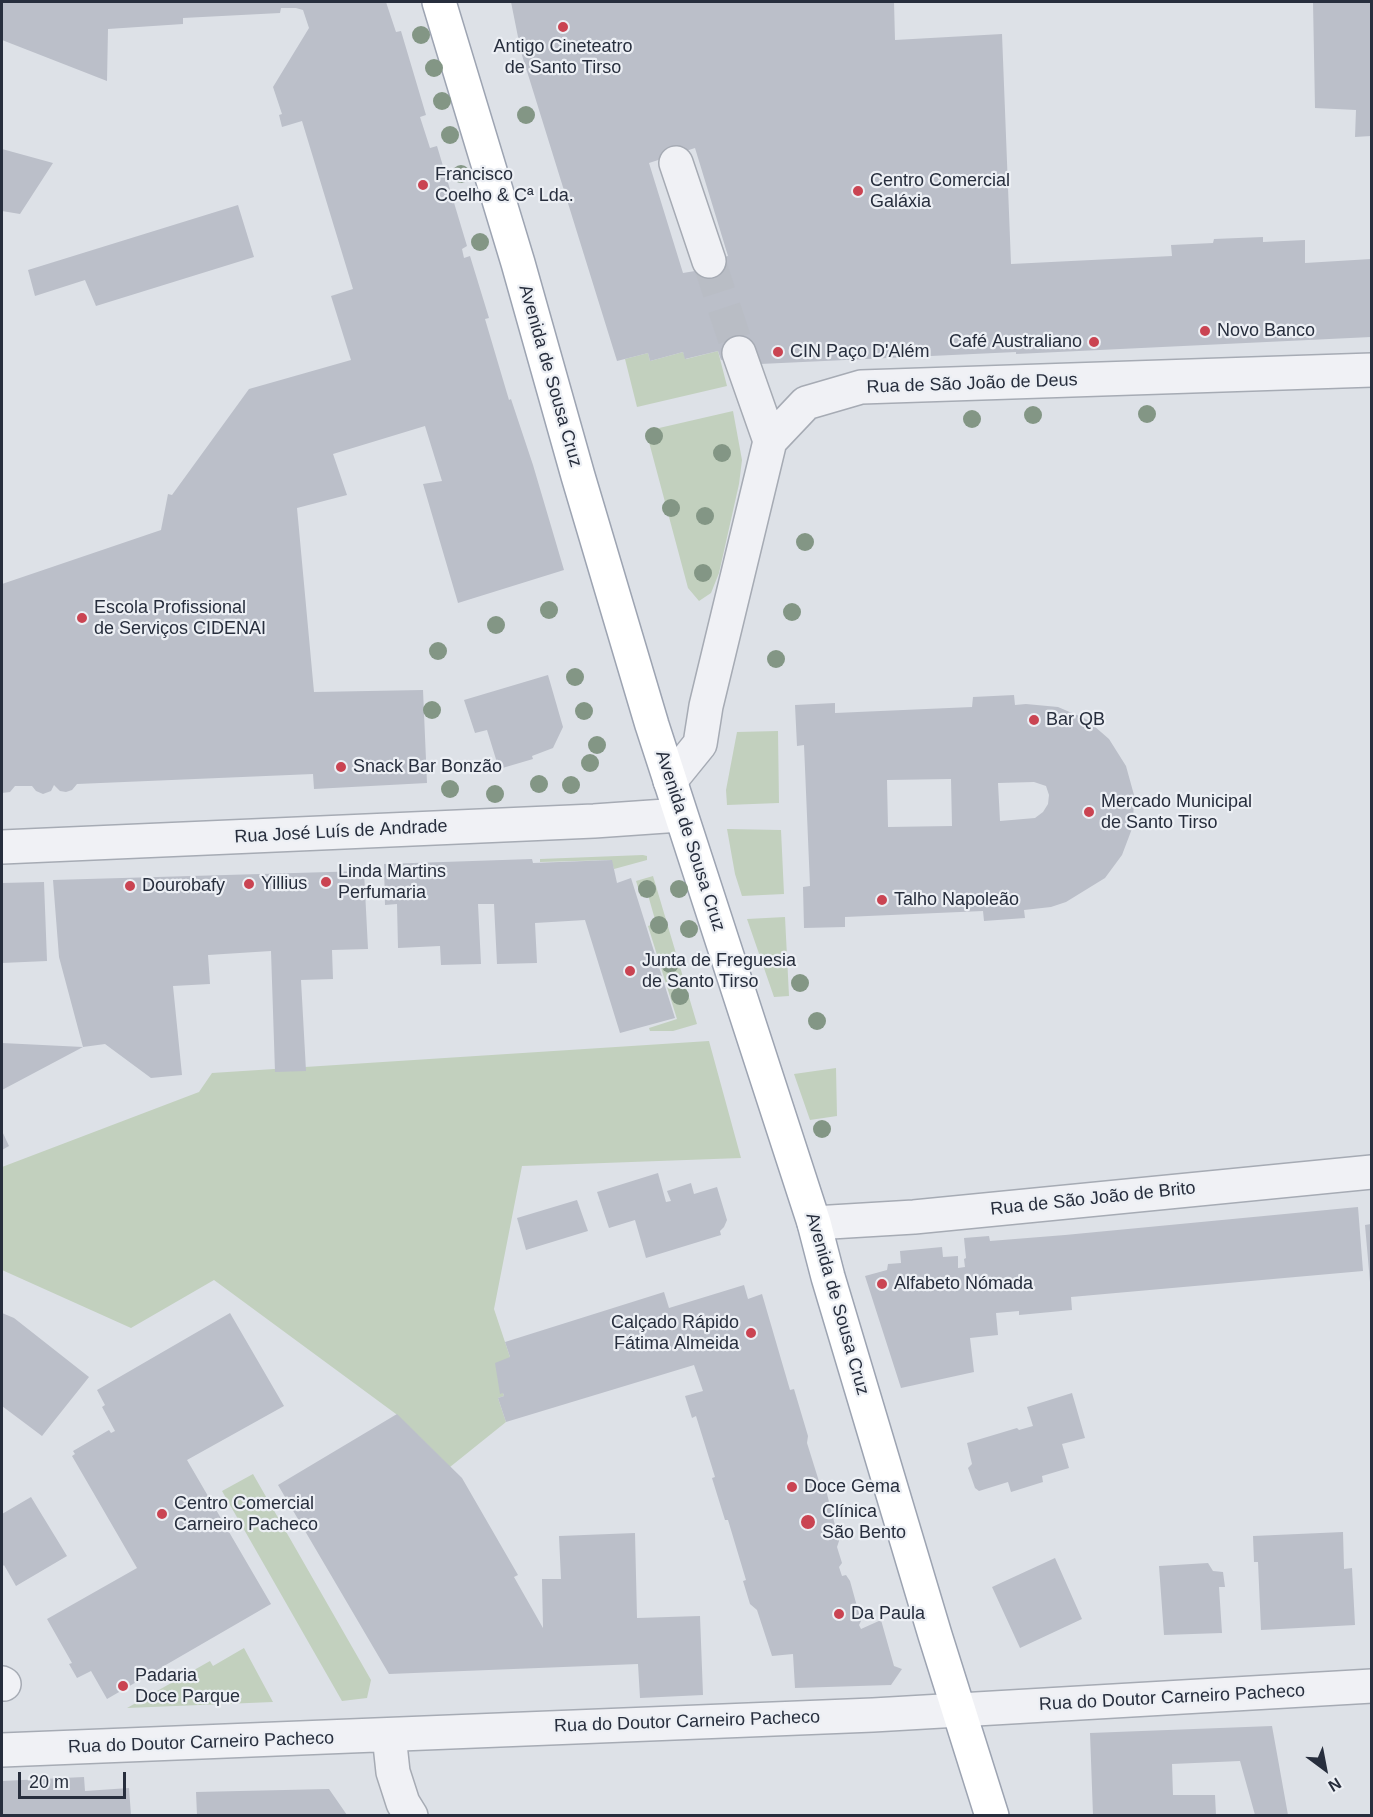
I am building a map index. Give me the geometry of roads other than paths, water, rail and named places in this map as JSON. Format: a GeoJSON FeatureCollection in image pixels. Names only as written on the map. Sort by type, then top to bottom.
{"type":"FeatureCollection","features":[{"type":"Feature","properties":{"kind":"main road","name":"Avenida de Sousa Cruz"},"geometry":{"type":"LineString","coordinates":[[439,2],[680,815],[700,868],[814,1223],[934,1635],[992,1815]]}},
{"type":"Feature","properties":{"kind":"street"},"geometry":{"type":"LineString","coordinates":[[676,163],[709,261]]}},
{"type":"Feature","properties":{"kind":"street"},"geometry":{"type":"LineString","coordinates":[[739,353],[770,441]]}},
{"type":"Feature","properties":{"kind":"street","name":"Rua de São João de Deus"},"geometry":{"type":"LineString","coordinates":[[670,781],[700,744],[706,706],[770,441],[806,403],[861,387],[1371,370]]}},
{"type":"Feature","properties":{"kind":"street","name":"Rua José Luís de Andrade"},"geometry":{"type":"LineString","coordinates":[[2,847],[680,815]]}},
{"type":"Feature","properties":{"kind":"street","name":"Rua de São João de Brito"},"geometry":{"type":"LineString","coordinates":[[814,1223],[914,1217],[1371,1172]]}},
{"type":"Feature","properties":{"kind":"street","name":"Rua do Doutor Carneiro Pacheco"},"geometry":{"type":"LineString","coordinates":[[2,1750],[959,1710],[1371,1686]]}},
{"type":"Feature","properties":{"kind":"street"},"geometry":{"type":"LineString","coordinates":[[389,1735],[393,1772],[403,1803],[411,1815]]}},
{"type":"Feature","properties":{"kind":"tunnel"},"geometry":{"type":"LineString","coordinates":[[709,261],[739,353]]}},
{"type":"Feature","properties":{"kind":"place","name":"Antigo Cineteatro de Santo Tirso"},"geometry":{"type":"Point","coordinates":[563,27]}},
{"type":"Feature","properties":{"kind":"place","name":"Francisco Coelho & Cª Lda."},"geometry":{"type":"Point","coordinates":[423,185]}},
{"type":"Feature","properties":{"kind":"place","name":"Centro Comercial Galáxia"},"geometry":{"type":"Point","coordinates":[858,191]}},
{"type":"Feature","properties":{"kind":"place","name":"Novo Banco"},"geometry":{"type":"Point","coordinates":[1205,331]}},
{"type":"Feature","properties":{"kind":"place","name":"Café Australiano"},"geometry":{"type":"Point","coordinates":[1094,342]}},
{"type":"Feature","properties":{"kind":"place","name":"CIN Paço D'Além"},"geometry":{"type":"Point","coordinates":[778,352]}},
{"type":"Feature","properties":{"kind":"place","name":"Escola Profissional de Serviços CIDENAI"},"geometry":{"type":"Point","coordinates":[82,618]}},
{"type":"Feature","properties":{"kind":"place","name":"Bar QB"},"geometry":{"type":"Point","coordinates":[1034,720]}},
{"type":"Feature","properties":{"kind":"place","name":"Snack Bar Bonzão"},"geometry":{"type":"Point","coordinates":[341,767]}},
{"type":"Feature","properties":{"kind":"place","name":"Mercado Municipal de Santo Tirso"},"geometry":{"type":"Point","coordinates":[1089,812]}},
{"type":"Feature","properties":{"kind":"place","name":"Linda Martins Perfumaria"},"geometry":{"type":"Point","coordinates":[326,882]}},
{"type":"Feature","properties":{"kind":"place","name":"Yillius"},"geometry":{"type":"Point","coordinates":[249,884]}},
{"type":"Feature","properties":{"kind":"place","name":"Dourobafy"},"geometry":{"type":"Point","coordinates":[130,886]}},
{"type":"Feature","properties":{"kind":"place","name":"Talho Napoleão"},"geometry":{"type":"Point","coordinates":[882,900]}},
{"type":"Feature","properties":{"kind":"place","name":"Junta de Freguesia de Santo Tirso"},"geometry":{"type":"Point","coordinates":[630,971]}},
{"type":"Feature","properties":{"kind":"place","name":"Alfabeto Nómada"},"geometry":{"type":"Point","coordinates":[882,1284]}},
{"type":"Feature","properties":{"kind":"place","name":"Calçado Rápido Fátima Almeida"},"geometry":{"type":"Point","coordinates":[751,1333]}},
{"type":"Feature","properties":{"kind":"place","name":"Doce Gema"},"geometry":{"type":"Point","coordinates":[792,1487]}},
{"type":"Feature","properties":{"kind":"place","name":"Centro Comercial Carneiro Pacheco"},"geometry":{"type":"Point","coordinates":[162,1514]}},
{"type":"Feature","properties":{"kind":"place","name":"Clínica São Bento"},"geometry":{"type":"Point","coordinates":[808,1522]}},
{"type":"Feature","properties":{"kind":"place","name":"Da Paula"},"geometry":{"type":"Point","coordinates":[839,1614]}},
{"type":"Feature","properties":{"kind":"place","name":"Padaria Doce Parque"},"geometry":{"type":"Point","coordinates":[123,1686]}}]}
